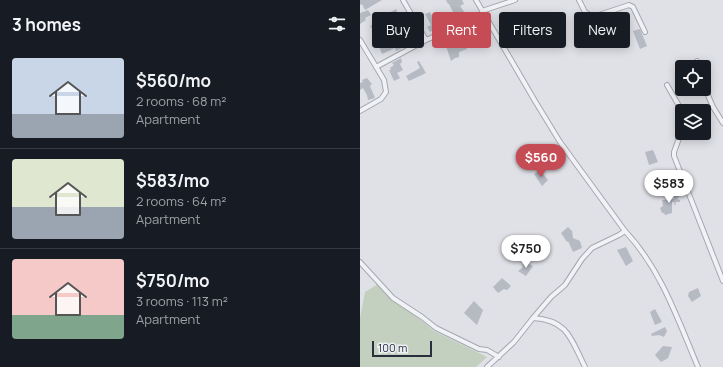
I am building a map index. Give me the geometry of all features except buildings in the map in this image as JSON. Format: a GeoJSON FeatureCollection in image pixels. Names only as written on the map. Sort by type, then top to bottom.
{"type":"FeatureCollection","features":[{"type":"Feature","properties":{"kind":"street"},"geometry":{"type":"LineString","coordinates":[[403,0],[426,40]]}},
{"type":"Feature","properties":{"kind":"street"},"geometry":{"type":"LineString","coordinates":[[476,0],[482,12]]}},
{"type":"Feature","properties":{"kind":"street"},"geometry":{"type":"LineString","coordinates":[[485,12],[515,0]]}},
{"type":"Feature","properties":{"kind":"street"},"geometry":{"type":"LineString","coordinates":[[579,0],[585,12],[592,17],[622,6],[629,5],[633,7],[645,32]]}},
{"type":"Feature","properties":{"kind":"street"},"geometry":{"type":"LineString","coordinates":[[622,6],[624,0]]}},
{"type":"Feature","properties":{"kind":"street"},"geometry":{"type":"LineString","coordinates":[[491,27],[534,101],[560,142],[625,231],[652,264],[665,290],[698,367]]}},
{"type":"Feature","properties":{"kind":"street"},"geometry":{"type":"LineString","coordinates":[[376,67],[432,37]]}},
{"type":"Feature","properties":{"kind":"street"},"geometry":{"type":"LineString","coordinates":[[360,40],[384,80],[386,92],[381,99],[360,111]]}},
{"type":"Feature","properties":{"kind":"street"},"geometry":{"type":"LineString","coordinates":[[668,85],[678,104]]}},
{"type":"Feature","properties":{"kind":"street"},"geometry":{"type":"LineString","coordinates":[[708,96],[723,123]]}},
{"type":"Feature","properties":{"kind":"street"},"geometry":{"type":"LineString","coordinates":[[678,140],[674,156],[723,281]]}},
{"type":"Feature","properties":{"kind":"street"},"geometry":{"type":"LineString","coordinates":[[487,367],[514,342],[551,297],[565,285],[592,248],[620,235],[625,231]]}},
{"type":"Feature","properties":{"kind":"street"},"geometry":{"type":"LineString","coordinates":[[360,262],[393,298],[422,317],[432,326],[479,349],[487,350],[499,357]]}},
{"type":"Feature","properties":{"kind":"street"},"geometry":{"type":"LineString","coordinates":[[533,318],[550,320],[560,324],[569,335],[585,367]]}},
{"type":"Feature","properties":{"kind":"green space"},"geometry":{"type":"Polygon","coordinates":[[[378,284],[434,331],[487,357],[476,367],[360,367],[360,318],[365,292],[378,284]]]}}]}
